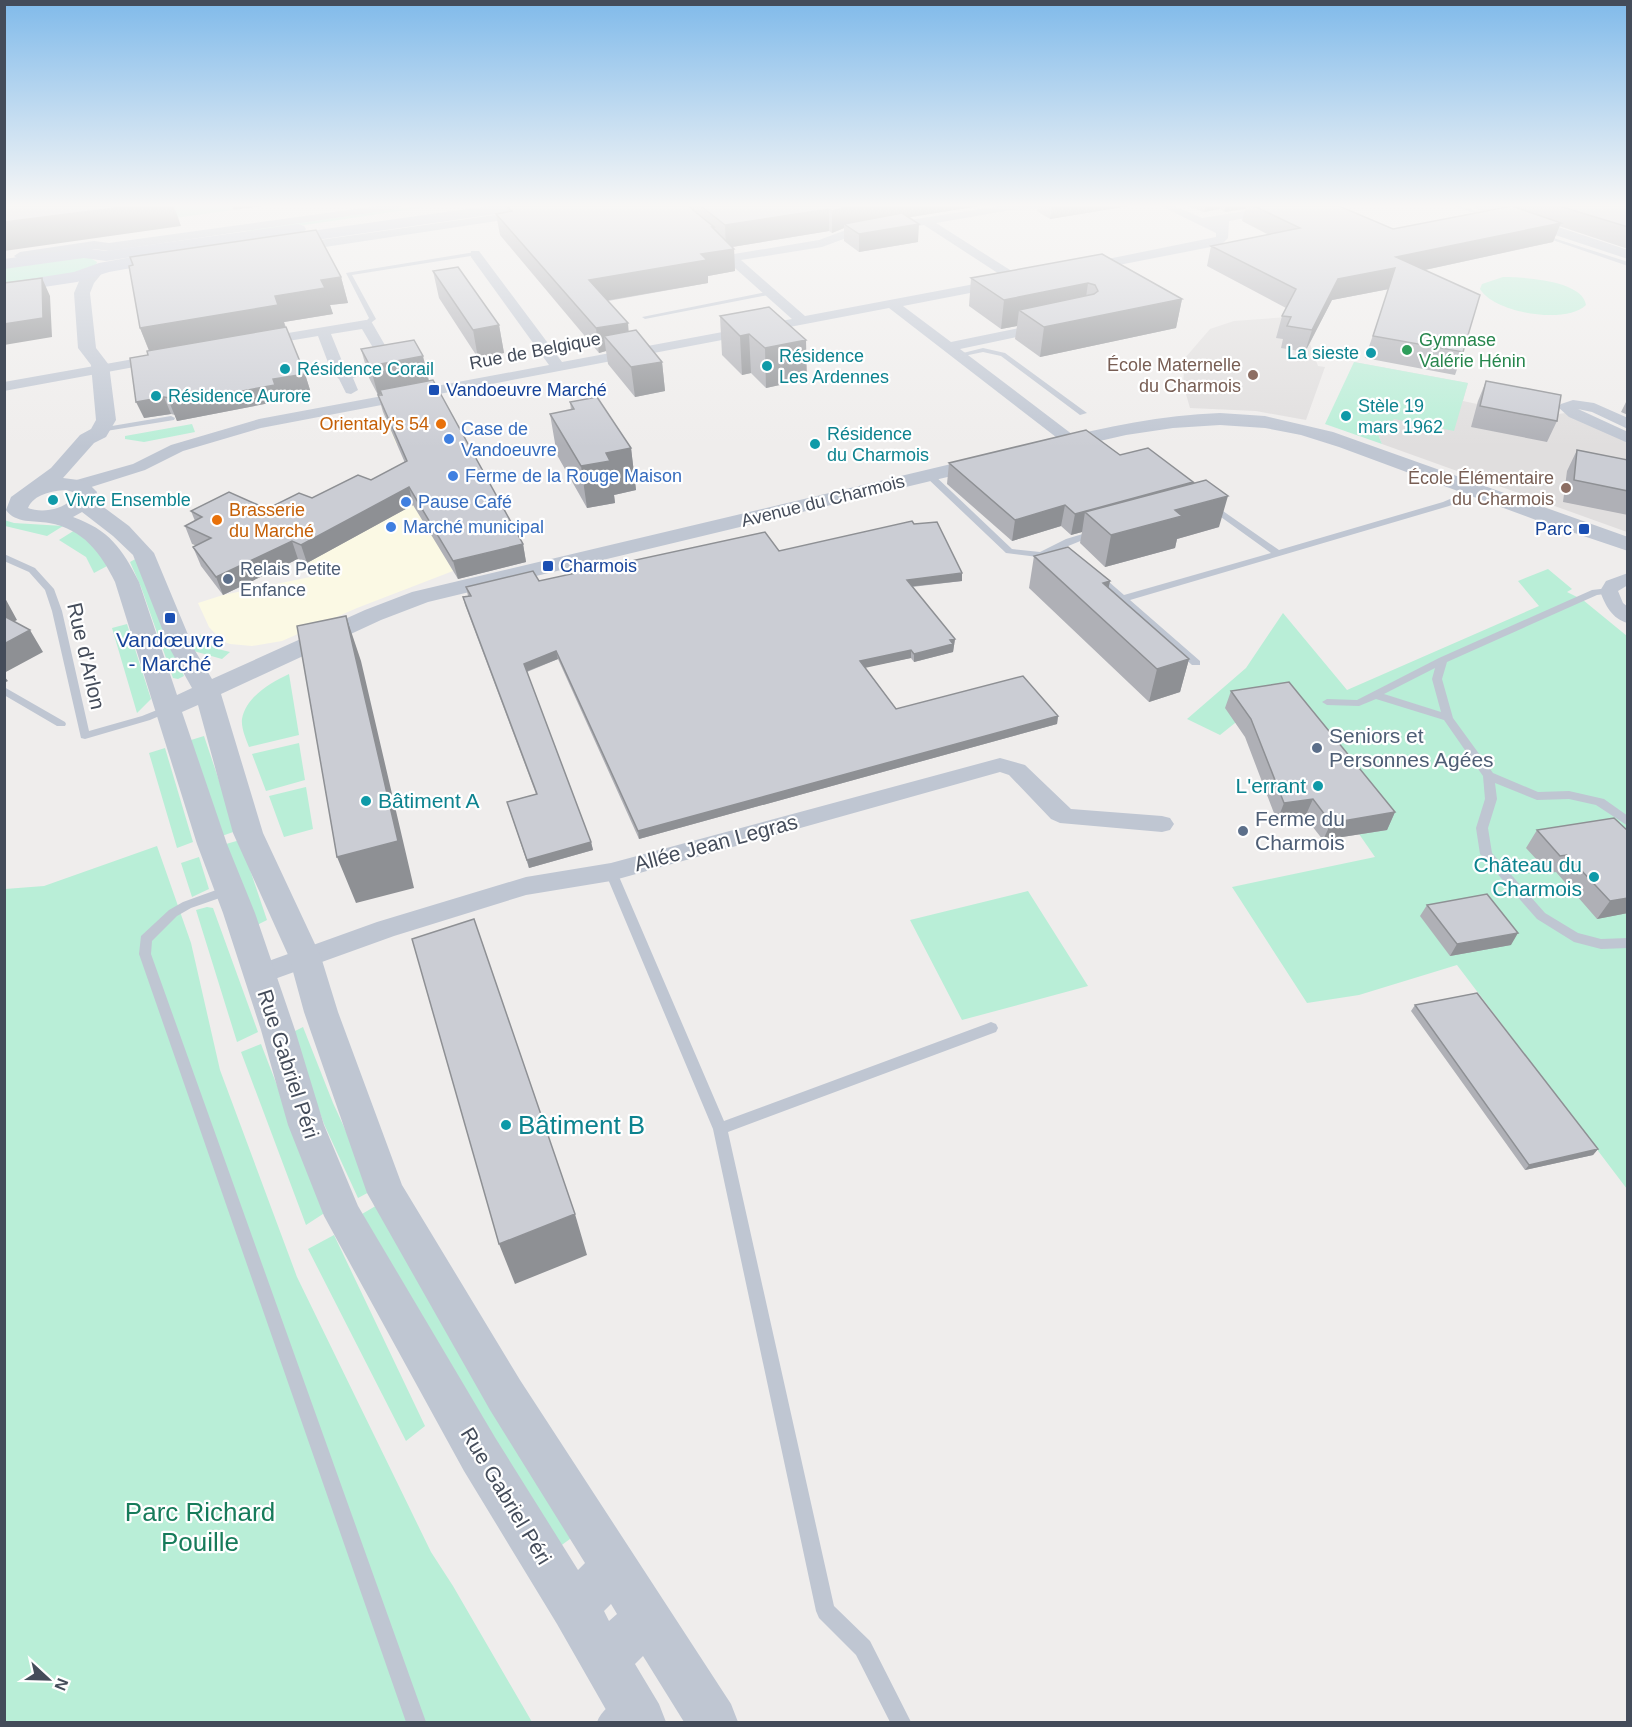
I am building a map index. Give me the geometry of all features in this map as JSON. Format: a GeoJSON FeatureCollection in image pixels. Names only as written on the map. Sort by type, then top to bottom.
{"type":"FeatureCollection","features":[{"type":"Feature","properties":{"kind":"street"},"geometry":{"type":"LineString","coordinates":[[55,287],[82,293]]}},
{"type":"Feature","properties":{"kind":"street"},"geometry":{"type":"LineString","coordinates":[[19,500],[58,472],[87,439],[100,432],[106,420],[100,365],[87,348],[82,293],[84,287]]}},
{"type":"Feature","properties":{"kind":"street"},"geometry":{"type":"LineString","coordinates":[[499,287],[558,367]]}},
{"type":"Feature","properties":{"kind":"street"},"geometry":{"type":"LineString","coordinates":[[764,287],[802,321]]}},
{"type":"Feature","properties":{"kind":"street","name":"Rue de Belgique"},"geometry":{"type":"LineString","coordinates":[[81,492],[174,461],[192,451],[202,440],[259,424],[981,287]]}},
{"type":"Feature","properties":{"kind":"street"},"geometry":{"type":"LineString","coordinates":[[891,303],[1071,441]]}},
{"type":"Feature","properties":{"kind":"street"},"geometry":{"type":"LineString","coordinates":[[954,351],[1061,323]]}},
{"type":"Feature","properties":{"kind":"street"},"geometry":{"type":"LineString","coordinates":[[244,344],[366,324],[386,359],[379,366],[345,376]]}},
{"type":"Feature","properties":{"kind":"street"},"geometry":{"type":"LineString","coordinates":[[323,331],[339,373],[345,376],[358,405]]}},
{"type":"Feature","properties":{"kind":"street"},"geometry":{"type":"LineString","coordinates":[[4,387],[175,356]]}},
{"type":"Feature","properties":{"kind":"street"},"geometry":{"type":"LineString","coordinates":[[1628,424],[1587,406],[1574,404],[1566,406],[1574,414],[1628,438]]}},
{"type":"Feature","properties":{"kind":"street"},"geometry":{"type":"LineString","coordinates":[[1041,448],[1169,421],[1203,419],[1253,421],[1323,435],[1628,544]]}},
{"type":"Feature","properties":{"kind":"street"},"geometry":{"type":"LineString","coordinates":[[49,516],[69,511],[81,492],[79,470],[102,439],[100,432]]}},
{"type":"Feature","properties":{"kind":"street","name":"Avenue du Charmois"},"geometry":{"type":"LineString","coordinates":[[167,709],[373,615],[420,597],[1007,456]]}},
{"type":"Feature","properties":{"kind":"street"},"geometry":{"type":"LineString","coordinates":[[19,500],[57,485],[81,492],[143,553],[182,649],[207,691],[220,727],[248,833],[305,957],[321,1012],[386,1193],[505,1395],[713,1722]]}},
{"type":"Feature","properties":{"kind":"street","name":"Rue Gabriel Péri"},"geometry":{"type":"LineString","coordinates":[[19,500],[32,517],[49,516],[90,531],[114,554],[127,582],[306,1125],[343,1216],[480,1455],[604,1658],[626,1716]]}},
{"type":"Feature","properties":{"kind":"street"},"geometry":{"type":"LineString","coordinates":[[1628,578],[1613,585],[1609,591],[1615,606],[1628,617]]}},
{"type":"Feature","properties":{"kind":"street","name":"Allée Jean Legras"},"geometry":{"type":"LineString","coordinates":[[258,975],[386,928],[526,886],[611,872],[1000,765],[1017,770],[1059,813],[1068,817],[1162,824]]}},
{"type":"Feature","properties":{"kind":"street"},"geometry":{"type":"LineString","coordinates":[[574,1607],[614,1568]]}},
{"type":"Feature","properties":{"kind":"street"},"geometry":{"type":"LineString","coordinates":[[604,1658],[647,1619]]}},
{"type":"Feature","properties":{"kind":"lane"},"geometry":{"type":"LineString","coordinates":[[355,287],[373,319],[366,324]]}},
{"type":"Feature","properties":{"kind":"lane"},"geometry":{"type":"LineString","coordinates":[[645,317],[771,293]]}},
{"type":"Feature","properties":{"kind":"lane"},"geometry":{"type":"LineString","coordinates":[[954,351],[983,350],[1003,354],[1083,413]]}},
{"type":"Feature","properties":{"kind":"lane"},"geometry":{"type":"LineString","coordinates":[[100,432],[171,418]]}},
{"type":"Feature","properties":{"kind":"lane"},"geometry":{"type":"LineString","coordinates":[[928,475],[1010,551],[1065,557]]}},
{"type":"Feature","properties":{"kind":"lane"},"geometry":{"type":"LineString","coordinates":[[1122,599],[1446,504],[1478,490]]}},
{"type":"Feature","properties":{"kind":"lane"},"geometry":{"type":"LineString","coordinates":[[1196,506],[1208,503],[1276,553]]}},
{"type":"Feature","properties":{"kind":"lane"},"geometry":{"type":"LineString","coordinates":[[1041,555],[1069,541],[1104,531]]}},
{"type":"Feature","properties":{"kind":"lane","name":"Rue d'Arlon"},"geometry":{"type":"LineString","coordinates":[[4,556],[32,570],[49,589],[57,611],[85,736],[146,718],[167,709]]}},
{"type":"Feature","properties":{"kind":"lane"},"geometry":{"type":"LineString","coordinates":[[1092,572],[1196,663]]}},
{"type":"Feature","properties":{"kind":"lane"},"geometry":{"type":"LineString","coordinates":[[1327,702],[1359,703],[1443,660],[1595,592],[1609,591]]}},
{"type":"Feature","properties":{"kind":"lane"},"geometry":{"type":"LineString","coordinates":[[1443,660],[1437,679],[1448,718],[1489,776],[1491,799],[1482,828],[1486,854],[1541,916],[1574,937],[1600,944],[1628,943]]}},
{"type":"Feature","properties":{"kind":"lane"},"geometry":{"type":"LineString","coordinates":[[4,690],[61,724]]}},
{"type":"Feature","properties":{"kind":"lane"},"geometry":{"type":"LineString","coordinates":[[1375,694],[1448,718]]}},
{"type":"Feature","properties":{"kind":"lane"},"geometry":{"type":"LineString","coordinates":[[1489,776],[1537,796],[1569,795],[1600,802],[1628,822]]}},
{"type":"Feature","properties":{"kind":"lane"},"geometry":{"type":"LineString","coordinates":[[611,872],[720,1129],[826,1611],[863,1648],[901,1722]]}},
{"type":"Feature","properties":{"kind":"lane"},"geometry":{"type":"LineString","coordinates":[[230,890],[187,905],[174,913],[146,939],[145,954],[416,1722]]}},
{"type":"Feature","properties":{"kind":"lane"},"geometry":{"type":"LineString","coordinates":[[720,1129],[991,1028]]}},
{"type":"Feature","properties":{"kind":"shaded area","name":"École Maternelle du Charmois"},"geometry":{"type":"Polygon","coordinates":[[[1288,317],[1318,327],[1310,344],[1318,366],[1325,367],[1306,420],[1256,411],[1190,408],[1183,384],[1185,358],[1210,329],[1234,321],[1288,317]]]}},
{"type":"Feature","properties":{"kind":"shaded area","name":"École Élémentaire du Charmois"},"geometry":{"type":"Polygon","coordinates":[[[1354,362],[1468,383],[1463,401],[1477,404],[1478,401],[1552,415],[1565,413],[1627,442],[1627,532],[1382,444],[1377,432],[1384,427],[1354,362]]]}},
{"type":"Feature","properties":{"kind":"shaded area","name":"Marché municipal"},"geometry":{"type":"Polygon","coordinates":[[[388,411],[521,553],[453,571],[357,608],[282,641],[252,646],[222,641],[209,627],[198,603],[223,595],[310,577],[307,563],[294,557],[219,556],[192,544],[273,527],[430,469],[396,444],[383,412],[388,411]]]}},
{"type":"Feature","properties":{"kind":"green space"},"geometry":{"type":"Polygon","coordinates":[[[1481,287],[1567,287],[1582,297],[1586,305],[1576,311],[1563,314],[1531,314],[1500,304],[1480,289],[1481,287]]]}},
{"type":"Feature","properties":{"kind":"green space"},"geometry":{"type":"Polygon","coordinates":[[[1354,362],[1468,383],[1454,431],[1394,419],[1390,426],[1379,429],[1377,432],[1382,444],[1325,424],[1354,362]]]}},
{"type":"Feature","properties":{"kind":"green space"},"geometry":{"type":"Polygon","coordinates":[[[192,424],[195,432],[144,442],[125,439],[125,436],[192,424]]]}},
{"type":"Feature","properties":{"kind":"green space"},"geometry":{"type":"Polygon","coordinates":[[[4,520],[14,523],[63,526],[47,536],[5,526],[4,520]]]}},
{"type":"Feature","properties":{"kind":"green space"},"geometry":{"type":"Polygon","coordinates":[[[75,530],[82,533],[109,565],[94,573],[86,557],[59,540],[75,530]]]}},
{"type":"Feature","properties":{"kind":"green space"},"geometry":{"type":"Polygon","coordinates":[[[139,557],[184,676],[178,679],[173,678],[130,562],[139,557]]]}},
{"type":"Feature","properties":{"kind":"green space"},"geometry":{"type":"Polygon","coordinates":[[[1548,569],[1572,589],[1567,592],[1583,600],[1627,636],[1627,1189],[1457,965],[1359,995],[1307,1003],[1232,887],[1375,857],[1359,834],[1386,830],[1252,720],[1235,723],[1220,735],[1187,719],[1246,668],[1283,613],[1347,690],[1539,606],[1518,581],[1548,569]]]}},
{"type":"Feature","properties":{"kind":"green space"},"geometry":{"type":"Polygon","coordinates":[[[127,624],[151,699],[137,713],[112,628],[127,624]]]}},
{"type":"Feature","properties":{"kind":"green space"},"geometry":{"type":"Polygon","coordinates":[[[201,635],[214,648],[230,652],[222,659],[190,650],[185,640],[201,635]]]}},
{"type":"Feature","properties":{"kind":"green space"},"geometry":{"type":"Polygon","coordinates":[[[289,674],[299,735],[249,747],[242,726],[244,711],[260,692],[289,674]]]}},
{"type":"Feature","properties":{"kind":"green space"},"geometry":{"type":"Polygon","coordinates":[[[204,736],[236,831],[219,837],[191,740],[204,736]]]}},
{"type":"Feature","properties":{"kind":"green space"},"geometry":{"type":"Polygon","coordinates":[[[299,743],[305,780],[266,791],[252,754],[299,743]]]}},
{"type":"Feature","properties":{"kind":"green space"},"geometry":{"type":"Polygon","coordinates":[[[165,748],[193,842],[177,848],[149,753],[165,748]]]}},
{"type":"Feature","properties":{"kind":"green space"},"geometry":{"type":"Polygon","coordinates":[[[306,787],[313,829],[284,837],[269,796],[306,787]]]}},
{"type":"Feature","properties":{"kind":"green space"},"geometry":{"type":"Polygon","coordinates":[[[240,840],[267,920],[255,926],[226,844],[240,840]]]}},
{"type":"Feature","properties":{"kind":"green space","name":"Parc Richard Pouille"},"geometry":{"type":"Polygon","coordinates":[[[157,846],[191,943],[220,1070],[297,1277],[431,1552],[532,1722],[5,1722],[5,889],[44,886],[157,846]]]}},
{"type":"Feature","properties":{"kind":"green space"},"geometry":{"type":"Polygon","coordinates":[[[199,857],[209,889],[192,897],[181,863],[199,857]]]}},
{"type":"Feature","properties":{"kind":"green space"},"geometry":{"type":"Polygon","coordinates":[[[1028,891],[1088,986],[962,1020],[910,920],[1028,891]]]}},
{"type":"Feature","properties":{"kind":"green space"},"geometry":{"type":"Polygon","coordinates":[[[213,908],[258,1032],[237,1042],[196,910],[213,908]]]}},
{"type":"Feature","properties":{"kind":"green space"},"geometry":{"type":"Polygon","coordinates":[[[303,1027],[333,1103],[373,1190],[358,1198],[324,1124],[291,1033],[303,1027]]]}},
{"type":"Feature","properties":{"kind":"green space"},"geometry":{"type":"Polygon","coordinates":[[[261,1044],[326,1212],[306,1225],[241,1052],[261,1044]]]}},
{"type":"Feature","properties":{"kind":"green space"},"geometry":{"type":"Polygon","coordinates":[[[379,1204],[570,1531],[570,1539],[559,1547],[362,1214],[379,1204]]]}},
{"type":"Feature","properties":{"kind":"green space"},"geometry":{"type":"Polygon","coordinates":[[[334,1235],[425,1426],[406,1441],[308,1249],[334,1235]]]}},
{"type":"Feature","properties":{"kind":"building"},"geometry":{"type":"Polygon","coordinates":[[[4,287],[42,287],[43,318],[4,324],[4,287]]]}},
{"type":"Feature","properties":{"kind":"building"},"geometry":{"type":"Polygon","coordinates":[[[133,287],[325,288],[275,296],[278,305],[140,328],[133,287]]]}},
{"type":"Feature","properties":{"kind":"building"},"geometry":{"type":"Polygon","coordinates":[[[444,287],[472,287],[499,325],[473,330],[444,287]]]}},
{"type":"Feature","properties":{"kind":"building"},"geometry":{"type":"Polygon","coordinates":[[[560,287],[595,287],[628,323],[596,328],[560,287]]]}},
{"type":"Feature","properties":{"kind":"building"},"geometry":{"type":"Polygon","coordinates":[[[984,287],[1070,287],[1004,300],[984,287]]]}},
{"type":"Feature","properties":{"kind":"building"},"geometry":{"type":"Polygon","coordinates":[[[1096,287],[1160,287],[1182,299],[1044,327],[1019,310],[1094,294],[1098,291],[1096,287]]]}},
{"type":"Feature","properties":{"kind":"building"},"geometry":{"type":"Polygon","coordinates":[[[1291,287],[1334,287],[1312,330],[1287,326],[1291,317],[1282,316],[1296,289],[1291,287]]]}},
{"type":"Feature","properties":{"kind":"building"},"geometry":{"type":"Polygon","coordinates":[[[1389,287],[1461,287],[1480,295],[1463,352],[1373,336],[1389,287]]]}},
{"type":"Feature","properties":{"kind":"building"},"geometry":{"type":"Polygon","coordinates":[[[769,307],[806,340],[765,348],[749,334],[740,336],[720,316],[769,307]]]}},
{"type":"Feature","properties":{"kind":"building"},"geometry":{"type":"Polygon","coordinates":[[[286,327],[305,374],[273,379],[275,385],[170,404],[169,398],[164,397],[136,402],[130,358],[148,355],[147,351],[286,327]]]}},
{"type":"Feature","properties":{"kind":"building"},"geometry":{"type":"Polygon","coordinates":[[[636,330],[662,362],[631,367],[604,336],[636,330]]]}},
{"type":"Feature","properties":{"kind":"building"},"geometry":{"type":"Polygon","coordinates":[[[414,340],[423,356],[370,366],[361,349],[414,340]]]}},
{"type":"Feature","properties":{"kind":"building"},"geometry":{"type":"Polygon","coordinates":[[[433,380],[523,544],[453,561],[409,487],[301,545],[292,541],[216,577],[193,547],[211,538],[185,526],[202,517],[191,511],[229,492],[267,509],[299,493],[312,498],[358,475],[371,480],[407,461],[378,395],[382,395],[380,390],[433,380]]]}},
{"type":"Feature","properties":{"kind":"building"},"geometry":{"type":"Polygon","coordinates":[[[1486,381],[1561,395],[1557,421],[1480,406],[1486,381]]]}},
{"type":"Feature","properties":{"kind":"building"},"geometry":{"type":"Polygon","coordinates":[[[597,397],[631,448],[606,453],[610,461],[581,466],[550,414],[574,409],[570,402],[597,397]]]}},
{"type":"Feature","properties":{"kind":"building"},"geometry":{"type":"Polygon","coordinates":[[[1086,430],[1120,455],[1148,448],[1193,482],[1075,514],[1065,505],[1015,520],[949,463],[1086,430]]]}},
{"type":"Feature","properties":{"kind":"building"},"geometry":{"type":"Polygon","coordinates":[[[1577,450],[1628,460],[1628,491],[1574,480],[1577,450]]]}},
{"type":"Feature","properties":{"kind":"building"},"geometry":{"type":"Polygon","coordinates":[[[1206,480],[1228,496],[1175,510],[1182,516],[1111,535],[1085,512],[1206,480]]]}},
{"type":"Feature","properties":{"kind":"building"},"geometry":{"type":"Polygon","coordinates":[[[912,521],[914,524],[937,522],[962,573],[907,580],[955,639],[950,640],[953,644],[914,654],[911,650],[860,661],[896,709],[1023,676],[1058,716],[638,831],[556,651],[524,664],[591,842],[527,860],[507,802],[537,794],[463,597],[471,596],[466,587],[533,571],[539,581],[765,532],[779,551],[912,521]]]}},
{"type":"Feature","properties":{"kind":"building"},"geometry":{"type":"Polygon","coordinates":[[[1068,547],[1110,581],[1103,583],[1189,659],[1157,669],[1034,556],[1068,547]]]}},
{"type":"Feature","properties":{"kind":"building"},"geometry":{"type":"Polygon","coordinates":[[[4,616],[30,630],[4,644],[4,616]]]}},
{"type":"Feature","properties":{"kind":"building","name":"Bâtiment A"},"geometry":{"type":"Polygon","coordinates":[[[346,616],[398,841],[337,857],[297,626],[346,616]]]}},
{"type":"Feature","properties":{"kind":"building"},"geometry":{"type":"Polygon","coordinates":[[[1289,682],[1395,812],[1331,823],[1313,799],[1284,803],[1251,719],[1231,691],[1289,682]]]}},
{"type":"Feature","properties":{"kind":"building"},"geometry":{"type":"Polygon","coordinates":[[[1614,818],[1628,831],[1628,898],[1610,901],[1567,855],[1560,856],[1537,830],[1614,818]]]}},
{"type":"Feature","properties":{"kind":"building"},"geometry":{"type":"Polygon","coordinates":[[[1487,894],[1518,933],[1457,944],[1427,905],[1487,894]]]}},
{"type":"Feature","properties":{"kind":"building","name":"Bâtiment B"},"geometry":{"type":"Polygon","coordinates":[[[474,919],[575,1214],[499,1244],[412,939],[474,919]]]}},
{"type":"Feature","properties":{"kind":"building"},"geometry":{"type":"Polygon","coordinates":[[[1477,993],[1598,1149],[1529,1165],[1415,1005],[1477,993]]]}},
{"type":"Feature","properties":{"kind":"place","name":"Gymnase Valérie Hénin"},"geometry":{"type":"Point","coordinates":[1407,350]}},
{"type":"Feature","properties":{"kind":"place","name":"La sieste"},"geometry":{"type":"Point","coordinates":[1371,353]}},
{"type":"Feature","properties":{"kind":"place","name":"Résidence Les Ardennes"},"geometry":{"type":"Point","coordinates":[767,366]}},
{"type":"Feature","properties":{"kind":"place","name":"Résidence Corail"},"geometry":{"type":"Point","coordinates":[285,369]}},
{"type":"Feature","properties":{"kind":"place","name":"École Maternelle du Charmois"},"geometry":{"type":"Point","coordinates":[1253,375]}},
{"type":"Feature","properties":{"kind":"place","name":"Vandoeuvre Marché"},"geometry":{"type":"Point","coordinates":[434,390]}},
{"type":"Feature","properties":{"kind":"place","name":"Résidence Aurore"},"geometry":{"type":"Point","coordinates":[156,396]}},
{"type":"Feature","properties":{"kind":"place","name":"Stèle 19 mars 1962"},"geometry":{"type":"Point","coordinates":[1346,416]}},
{"type":"Feature","properties":{"kind":"place","name":"Orientaly's 54"},"geometry":{"type":"Point","coordinates":[441,424]}},
{"type":"Feature","properties":{"kind":"place","name":"Case de Vandoeuvre"},"geometry":{"type":"Point","coordinates":[449,439]}},
{"type":"Feature","properties":{"kind":"place","name":"Résidence du Charmois"},"geometry":{"type":"Point","coordinates":[815,444]}},
{"type":"Feature","properties":{"kind":"place","name":"Ferme de la Rouge Maison"},"geometry":{"type":"Point","coordinates":[453,476]}},
{"type":"Feature","properties":{"kind":"place","name":"École Élémentaire du Charmois"},"geometry":{"type":"Point","coordinates":[1566,488]}},
{"type":"Feature","properties":{"kind":"place","name":"Vivre Ensemble"},"geometry":{"type":"Point","coordinates":[53,500]}},
{"type":"Feature","properties":{"kind":"place","name":"Pause Café"},"geometry":{"type":"Point","coordinates":[406,502]}},
{"type":"Feature","properties":{"kind":"place","name":"Brasserie du Marché"},"geometry":{"type":"Point","coordinates":[217,520]}},
{"type":"Feature","properties":{"kind":"place","name":"Marché municipal"},"geometry":{"type":"Point","coordinates":[391,527]}},
{"type":"Feature","properties":{"kind":"place","name":"Parc"},"geometry":{"type":"Point","coordinates":[1584,529]}},
{"type":"Feature","properties":{"kind":"place","name":"Charmois"},"geometry":{"type":"Point","coordinates":[548,566]}},
{"type":"Feature","properties":{"kind":"place","name":"Relais Petite Enfance"},"geometry":{"type":"Point","coordinates":[228,579]}},
{"type":"Feature","properties":{"kind":"place","name":"Vandœuvre - Marché"},"geometry":{"type":"Point","coordinates":[170,618]}},
{"type":"Feature","properties":{"kind":"place","name":"Seniors et Personnes Agées"},"geometry":{"type":"Point","coordinates":[1317,748]}},
{"type":"Feature","properties":{"kind":"place","name":"L'errant"},"geometry":{"type":"Point","coordinates":[1318,786]}},
{"type":"Feature","properties":{"kind":"place","name":"Bâtiment A"},"geometry":{"type":"Point","coordinates":[366,801]}},
{"type":"Feature","properties":{"kind":"place","name":"Ferme du Charmois"},"geometry":{"type":"Point","coordinates":[1243,831]}},
{"type":"Feature","properties":{"kind":"place","name":"Château du Charmois"},"geometry":{"type":"Point","coordinates":[1594,877]}},
{"type":"Feature","properties":{"kind":"place","name":"Bâtiment B"},"geometry":{"type":"Point","coordinates":[506,1125]}}]}
